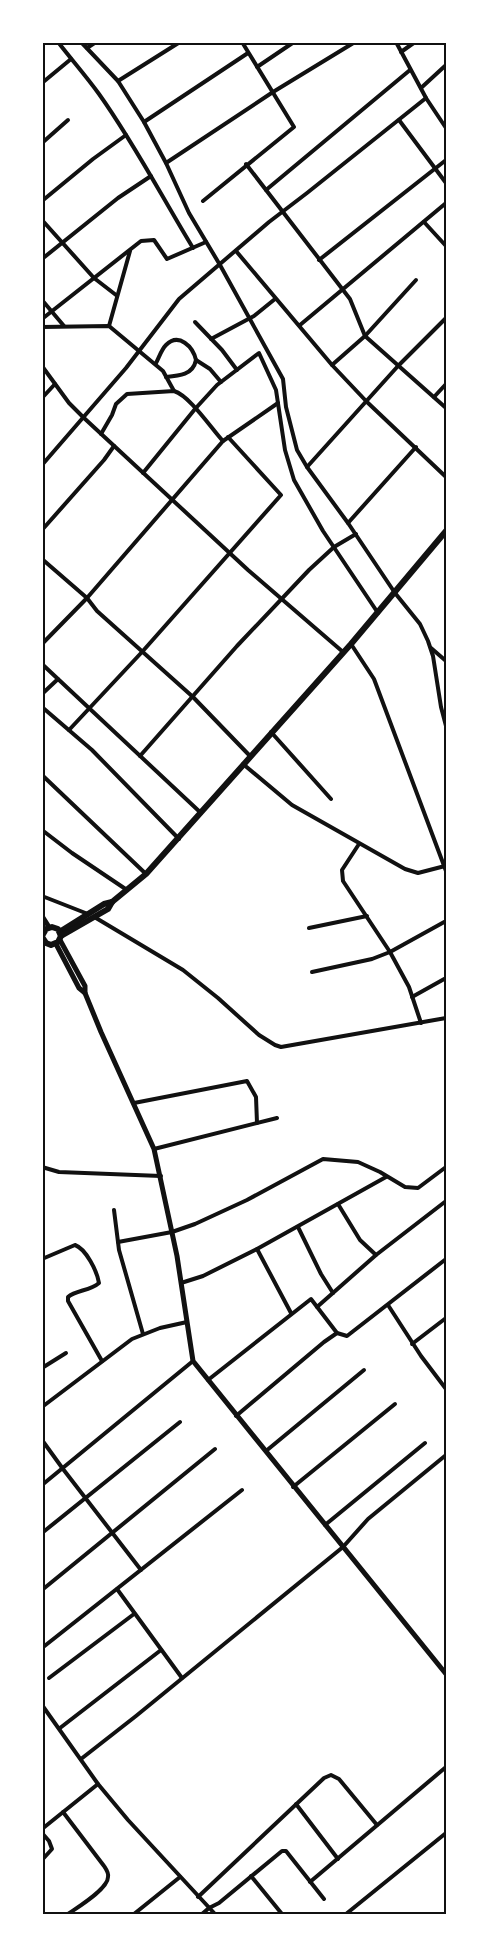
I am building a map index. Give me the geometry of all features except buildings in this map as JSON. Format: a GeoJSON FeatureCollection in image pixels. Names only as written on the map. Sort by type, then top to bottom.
{"type":"FeatureCollection","features":[{"type":"Feature","properties":{"kind":"main road"},"geometry":{"type":"LineString","coordinates":[[59,938],[55,928],[49,928],[43,936],[45,946],[59,938],[93,916],[104,904],[112,902],[146,874],[351,644],[446,531]]}},
{"type":"Feature","properties":{"kind":"street"},"geometry":{"type":"LineString","coordinates":[[58,42],[99,94],[126,135],[193,248]]}},
{"type":"Feature","properties":{"kind":"street"},"geometry":{"type":"LineString","coordinates":[[81,42],[118,81],[144,122],[166,163],[189,213],[283,379],[286,406],[297,450],[395,593],[420,624],[430,647],[446,726]]}},
{"type":"Feature","properties":{"kind":"street"},"geometry":{"type":"LineString","coordinates":[[87,48],[96,42]]}},
{"type":"Feature","properties":{"kind":"street"},"geometry":{"type":"LineString","coordinates":[[118,81],[180,42]]}},
{"type":"Feature","properties":{"kind":"street"},"geometry":{"type":"LineString","coordinates":[[204,201],[246,164],[294,127],[242,42]]}},
{"type":"Feature","properties":{"kind":"street"},"geometry":{"type":"LineString","coordinates":[[257,66],[294,42]]}},
{"type":"Feature","properties":{"kind":"street"},"geometry":{"type":"LineString","coordinates":[[166,163],[273,92],[355,42]]}},
{"type":"Feature","properties":{"kind":"street"},"geometry":{"type":"LineString","coordinates":[[396,42],[426,98],[446,125]]}},
{"type":"Feature","properties":{"kind":"street"},"geometry":{"type":"LineString","coordinates":[[401,52],[415,42]]}},
{"type":"Feature","properties":{"kind":"street"},"geometry":{"type":"LineString","coordinates":[[144,122],[248,53]]}},
{"type":"Feature","properties":{"kind":"street"},"geometry":{"type":"LineString","coordinates":[[42,83],[71,59]]}},
{"type":"Feature","properties":{"kind":"street"},"geometry":{"type":"LineString","coordinates":[[421,88],[446,65]]}},
{"type":"Feature","properties":{"kind":"street"},"geometry":{"type":"LineString","coordinates":[[266,190],[410,70]]}},
{"type":"Feature","properties":{"kind":"street"},"geometry":{"type":"LineString","coordinates":[[42,464],[84,418],[140,351],[179,299],[282,211],[426,98]]}},
{"type":"Feature","properties":{"kind":"street"},"geometry":{"type":"LineString","coordinates":[[42,143],[68,120]]}},
{"type":"Feature","properties":{"kind":"street"},"geometry":{"type":"LineString","coordinates":[[399,120],[446,183]]}},
{"type":"Feature","properties":{"kind":"street"},"geometry":{"type":"LineString","coordinates":[[42,201],[79,170],[126,135]]}},
{"type":"Feature","properties":{"kind":"street"},"geometry":{"type":"LineString","coordinates":[[319,260],[446,160]]}},
{"type":"Feature","properties":{"kind":"street"},"geometry":{"type":"LineString","coordinates":[[246,164],[350,299],[365,336],[446,408]]}},
{"type":"Feature","properties":{"kind":"street"},"geometry":{"type":"LineString","coordinates":[[42,259],[118,198],[151,176]]}},
{"type":"Feature","properties":{"kind":"street"},"geometry":{"type":"LineString","coordinates":[[300,325],[446,203]]}},
{"type":"Feature","properties":{"kind":"street"},"geometry":{"type":"LineString","coordinates":[[42,220],[94,278],[116,295]]}},
{"type":"Feature","properties":{"kind":"street"},"geometry":{"type":"LineString","coordinates":[[424,222],[446,246]]}},
{"type":"Feature","properties":{"kind":"street"},"geometry":{"type":"LineString","coordinates":[[42,319],[141,241],[154,240],[167,259],[206,242]]}},
{"type":"Feature","properties":{"kind":"street"},"geometry":{"type":"LineString","coordinates":[[109,326],[130,249]]}},
{"type":"Feature","properties":{"kind":"street"},"geometry":{"type":"LineString","coordinates":[[236,251],[332,365],[367,402],[446,477]]}},
{"type":"Feature","properties":{"kind":"street"},"geometry":{"type":"LineString","coordinates":[[332,365],[365,336],[416,280]]}},
{"type":"Feature","properties":{"kind":"street"},"geometry":{"type":"LineString","coordinates":[[211,339],[249,319],[275,299]]}},
{"type":"Feature","properties":{"kind":"street"},"geometry":{"type":"LineString","coordinates":[[42,300],[64,326]]}},
{"type":"Feature","properties":{"kind":"street"},"geometry":{"type":"LineString","coordinates":[[307,467],[398,366],[446,318]]}},
{"type":"Feature","properties":{"kind":"street"},"geometry":{"type":"LineString","coordinates":[[195,322],[237,370]]}},
{"type":"Feature","properties":{"kind":"street"},"geometry":{"type":"LineString","coordinates":[[42,327],[109,326],[156,363],[163,371],[174,391],[195,409],[223,441]]}},
{"type":"Feature","properties":{"kind":"street"},"geometry":{"type":"LineString","coordinates":[[156,363],[166,345],[176,340],[182,341],[192,348],[196,360],[210,369],[221,382]]}},
{"type":"Feature","properties":{"kind":"street"},"geometry":{"type":"LineString","coordinates":[[143,473],[195,409],[221,382],[259,353],[276,390],[286,450],[294,480],[334,547],[378,613]]}},
{"type":"Feature","properties":{"kind":"street"},"geometry":{"type":"LineString","coordinates":[[166,377],[184,375],[192,368],[196,360]]}},
{"type":"Feature","properties":{"kind":"street"},"geometry":{"type":"LineString","coordinates":[[42,366],[69,403],[170,500],[343,652]]}},
{"type":"Feature","properties":{"kind":"street"},"geometry":{"type":"LineString","coordinates":[[42,398],[55,384]]}},
{"type":"Feature","properties":{"kind":"street"},"geometry":{"type":"LineString","coordinates":[[434,397],[446,384]]}},
{"type":"Feature","properties":{"kind":"street"},"geometry":{"type":"LineString","coordinates":[[101,434],[116,404],[127,394],[174,391]]}},
{"type":"Feature","properties":{"kind":"street"},"geometry":{"type":"LineString","coordinates":[[42,644],[87,598],[223,441],[278,403]]}},
{"type":"Feature","properties":{"kind":"street"},"geometry":{"type":"LineString","coordinates":[[69,730],[142,652],[280,494],[228,437]]}},
{"type":"Feature","properties":{"kind":"street"},"geometry":{"type":"LineString","coordinates":[[42,530],[104,460],[114,446]]}},
{"type":"Feature","properties":{"kind":"street"},"geometry":{"type":"LineString","coordinates":[[348,523],[416,447]]}},
{"type":"Feature","properties":{"kind":"street"},"geometry":{"type":"LineString","coordinates":[[140,756],[281,599],[334,547],[356,534]]}},
{"type":"Feature","properties":{"kind":"street"},"geometry":{"type":"LineString","coordinates":[[42,559],[87,598],[97,611],[193,698],[250,756]]}},
{"type":"Feature","properties":{"kind":"street"},"geometry":{"type":"LineString","coordinates":[[244,764],[292,805],[414,873],[446,869],[374,679],[351,644]]}},
{"type":"Feature","properties":{"kind":"street"},"geometry":{"type":"LineString","coordinates":[[430,647],[446,661]]}},
{"type":"Feature","properties":{"kind":"street"},"geometry":{"type":"LineString","coordinates":[[42,664],[201,813]]}},
{"type":"Feature","properties":{"kind":"street"},"geometry":{"type":"LineString","coordinates":[[42,694],[58,679]]}},
{"type":"Feature","properties":{"kind":"street"},"geometry":{"type":"LineString","coordinates":[[42,707],[92,750],[179,839]]}},
{"type":"Feature","properties":{"kind":"street"},"geometry":{"type":"LineString","coordinates":[[271,732],[331,799]]}},
{"type":"Feature","properties":{"kind":"street"},"geometry":{"type":"LineString","coordinates":[[42,775],[146,874]]}},
{"type":"Feature","properties":{"kind":"street"},"geometry":{"type":"LineString","coordinates":[[42,830],[127,890]]}},
{"type":"Feature","properties":{"kind":"street"},"geometry":{"type":"LineString","coordinates":[[359,844],[342,870],[343,881],[390,952],[412,997],[421,1023]]}},
{"type":"Feature","properties":{"kind":"street"},"geometry":{"type":"LineString","coordinates":[[42,896],[93,916],[183,970],[260,1035],[281,1047],[307,1044],[446,1018]]}},
{"type":"Feature","properties":{"kind":"street"},"geometry":{"type":"LineString","coordinates":[[42,916],[49,928]]}},
{"type":"Feature","properties":{"kind":"street"},"geometry":{"type":"LineString","coordinates":[[309,928],[367,916]]}},
{"type":"Feature","properties":{"kind":"street"},"geometry":{"type":"LineString","coordinates":[[312,972],[372,960],[446,921]]}},
{"type":"Feature","properties":{"kind":"street"},"geometry":{"type":"LineString","coordinates":[[59,938],[79,988],[85,993],[100,1032],[154,1149],[161,1174],[172,1232],[193,1361],[446,1674]]}},
{"type":"Feature","properties":{"kind":"street"},"geometry":{"type":"LineString","coordinates":[[412,997],[446,978]]}},
{"type":"Feature","properties":{"kind":"street"},"geometry":{"type":"LineString","coordinates":[[134,1103],[247,1081],[256,1097],[257,1123]]}},
{"type":"Feature","properties":{"kind":"street"},"geometry":{"type":"LineString","coordinates":[[154,1149],[277,1118]]}},
{"type":"Feature","properties":{"kind":"street"},"geometry":{"type":"LineString","coordinates":[[118,1242],[172,1232],[195,1224],[247,1200],[323,1159],[358,1162],[405,1187],[418,1188],[446,1167]]}},
{"type":"Feature","properties":{"kind":"street"},"geometry":{"type":"LineString","coordinates":[[42,1167],[59,1172],[161,1174]]}},
{"type":"Feature","properties":{"kind":"street"},"geometry":{"type":"LineString","coordinates":[[181,1283],[203,1276],[257,1249],[386,1177]]}},
{"type":"Feature","properties":{"kind":"street"},"geometry":{"type":"LineString","coordinates":[[317,1307],[376,1255],[446,1201]]}},
{"type":"Feature","properties":{"kind":"street"},"geometry":{"type":"LineString","coordinates":[[338,1204],[360,1240],[376,1255]]}},
{"type":"Feature","properties":{"kind":"street"},"geometry":{"type":"LineString","coordinates":[[114,1210],[124,1269],[142,1334]]}},
{"type":"Feature","properties":{"kind":"street"},"geometry":{"type":"LineString","coordinates":[[298,1227],[321,1274],[333,1293]]}},
{"type":"Feature","properties":{"kind":"street"},"geometry":{"type":"LineString","coordinates":[[42,1259],[75,1245],[82,1249],[99,1283],[84,1291],[71,1294],[68,1297],[68,1301],[102,1361]]}},
{"type":"Feature","properties":{"kind":"street"},"geometry":{"type":"LineString","coordinates":[[257,1249],[291,1313]]}},
{"type":"Feature","properties":{"kind":"street"},"geometry":{"type":"LineString","coordinates":[[207,1380],[310,1299],[337,1333],[343,1336],[352,1333],[446,1259]]}},
{"type":"Feature","properties":{"kind":"street"},"geometry":{"type":"LineString","coordinates":[[388,1305],[412,1344],[446,1389]]}},
{"type":"Feature","properties":{"kind":"street"},"geometry":{"type":"LineString","coordinates":[[412,1344],[446,1318]]}},
{"type":"Feature","properties":{"kind":"street"},"geometry":{"type":"LineString","coordinates":[[42,1407],[132,1339],[142,1334],[187,1322]]}},
{"type":"Feature","properties":{"kind":"street"},"geometry":{"type":"LineString","coordinates":[[236,1416],[337,1333]]}},
{"type":"Feature","properties":{"kind":"street"},"geometry":{"type":"LineString","coordinates":[[42,1368],[66,1353]]}},
{"type":"Feature","properties":{"kind":"street"},"geometry":{"type":"LineString","coordinates":[[42,1485],[193,1361]]}},
{"type":"Feature","properties":{"kind":"street"},"geometry":{"type":"LineString","coordinates":[[266,1451],[364,1370]]}},
{"type":"Feature","properties":{"kind":"street"},"geometry":{"type":"LineString","coordinates":[[294,1487],[395,1404]]}},
{"type":"Feature","properties":{"kind":"street"},"geometry":{"type":"LineString","coordinates":[[42,1533],[180,1422]]}},
{"type":"Feature","properties":{"kind":"street"},"geometry":{"type":"LineString","coordinates":[[42,1440],[141,1570]]}},
{"type":"Feature","properties":{"kind":"street"},"geometry":{"type":"LineString","coordinates":[[325,1525],[425,1443]]}},
{"type":"Feature","properties":{"kind":"street"},"geometry":{"type":"LineString","coordinates":[[42,1590],[215,1449]]}},
{"type":"Feature","properties":{"kind":"street"},"geometry":{"type":"LineString","coordinates":[[81,1759],[343,1547],[368,1519],[446,1455]]}},
{"type":"Feature","properties":{"kind":"street"},"geometry":{"type":"LineString","coordinates":[[42,1648],[242,1490]]}},
{"type":"Feature","properties":{"kind":"street"},"geometry":{"type":"LineString","coordinates":[[117,1589],[182,1678]]}},
{"type":"Feature","properties":{"kind":"street"},"geometry":{"type":"LineString","coordinates":[[49,1678],[134,1614]]}},
{"type":"Feature","properties":{"kind":"street"},"geometry":{"type":"LineString","coordinates":[[60,1728],[161,1650]]}},
{"type":"Feature","properties":{"kind":"street"},"geometry":{"type":"LineString","coordinates":[[42,1705],[98,1784],[128,1820],[215,1914]]}},
{"type":"Feature","properties":{"kind":"street"},"geometry":{"type":"LineString","coordinates":[[310,1882],[446,1767]]}},
{"type":"Feature","properties":{"kind":"street"},"geometry":{"type":"LineString","coordinates":[[198,1896],[324,1778],[331,1774],[340,1779],[377,1826]]}},
{"type":"Feature","properties":{"kind":"street"},"geometry":{"type":"LineString","coordinates":[[42,1829],[98,1784]]}},
{"type":"Feature","properties":{"kind":"street"},"geometry":{"type":"LineString","coordinates":[[296,1804],[338,1858]]}},
{"type":"Feature","properties":{"kind":"street"},"geometry":{"type":"LineString","coordinates":[[63,1812],[104,1866],[109,1876],[101,1890],[68,1914]]}},
{"type":"Feature","properties":{"kind":"street"},"geometry":{"type":"LineString","coordinates":[[42,1833],[49,1841],[52,1849],[42,1860]]}},
{"type":"Feature","properties":{"kind":"street"},"geometry":{"type":"LineString","coordinates":[[346,1914],[446,1833]]}},
{"type":"Feature","properties":{"kind":"street"},"geometry":{"type":"LineString","coordinates":[[202,1914],[219,1903],[277,1854],[286,1851],[324,1899]]}},
{"type":"Feature","properties":{"kind":"street"},"geometry":{"type":"LineString","coordinates":[[251,1876],[282,1914]]}},
{"type":"Feature","properties":{"kind":"street"},"geometry":{"type":"LineString","coordinates":[[134,1914],[180,1877]]}}]}
